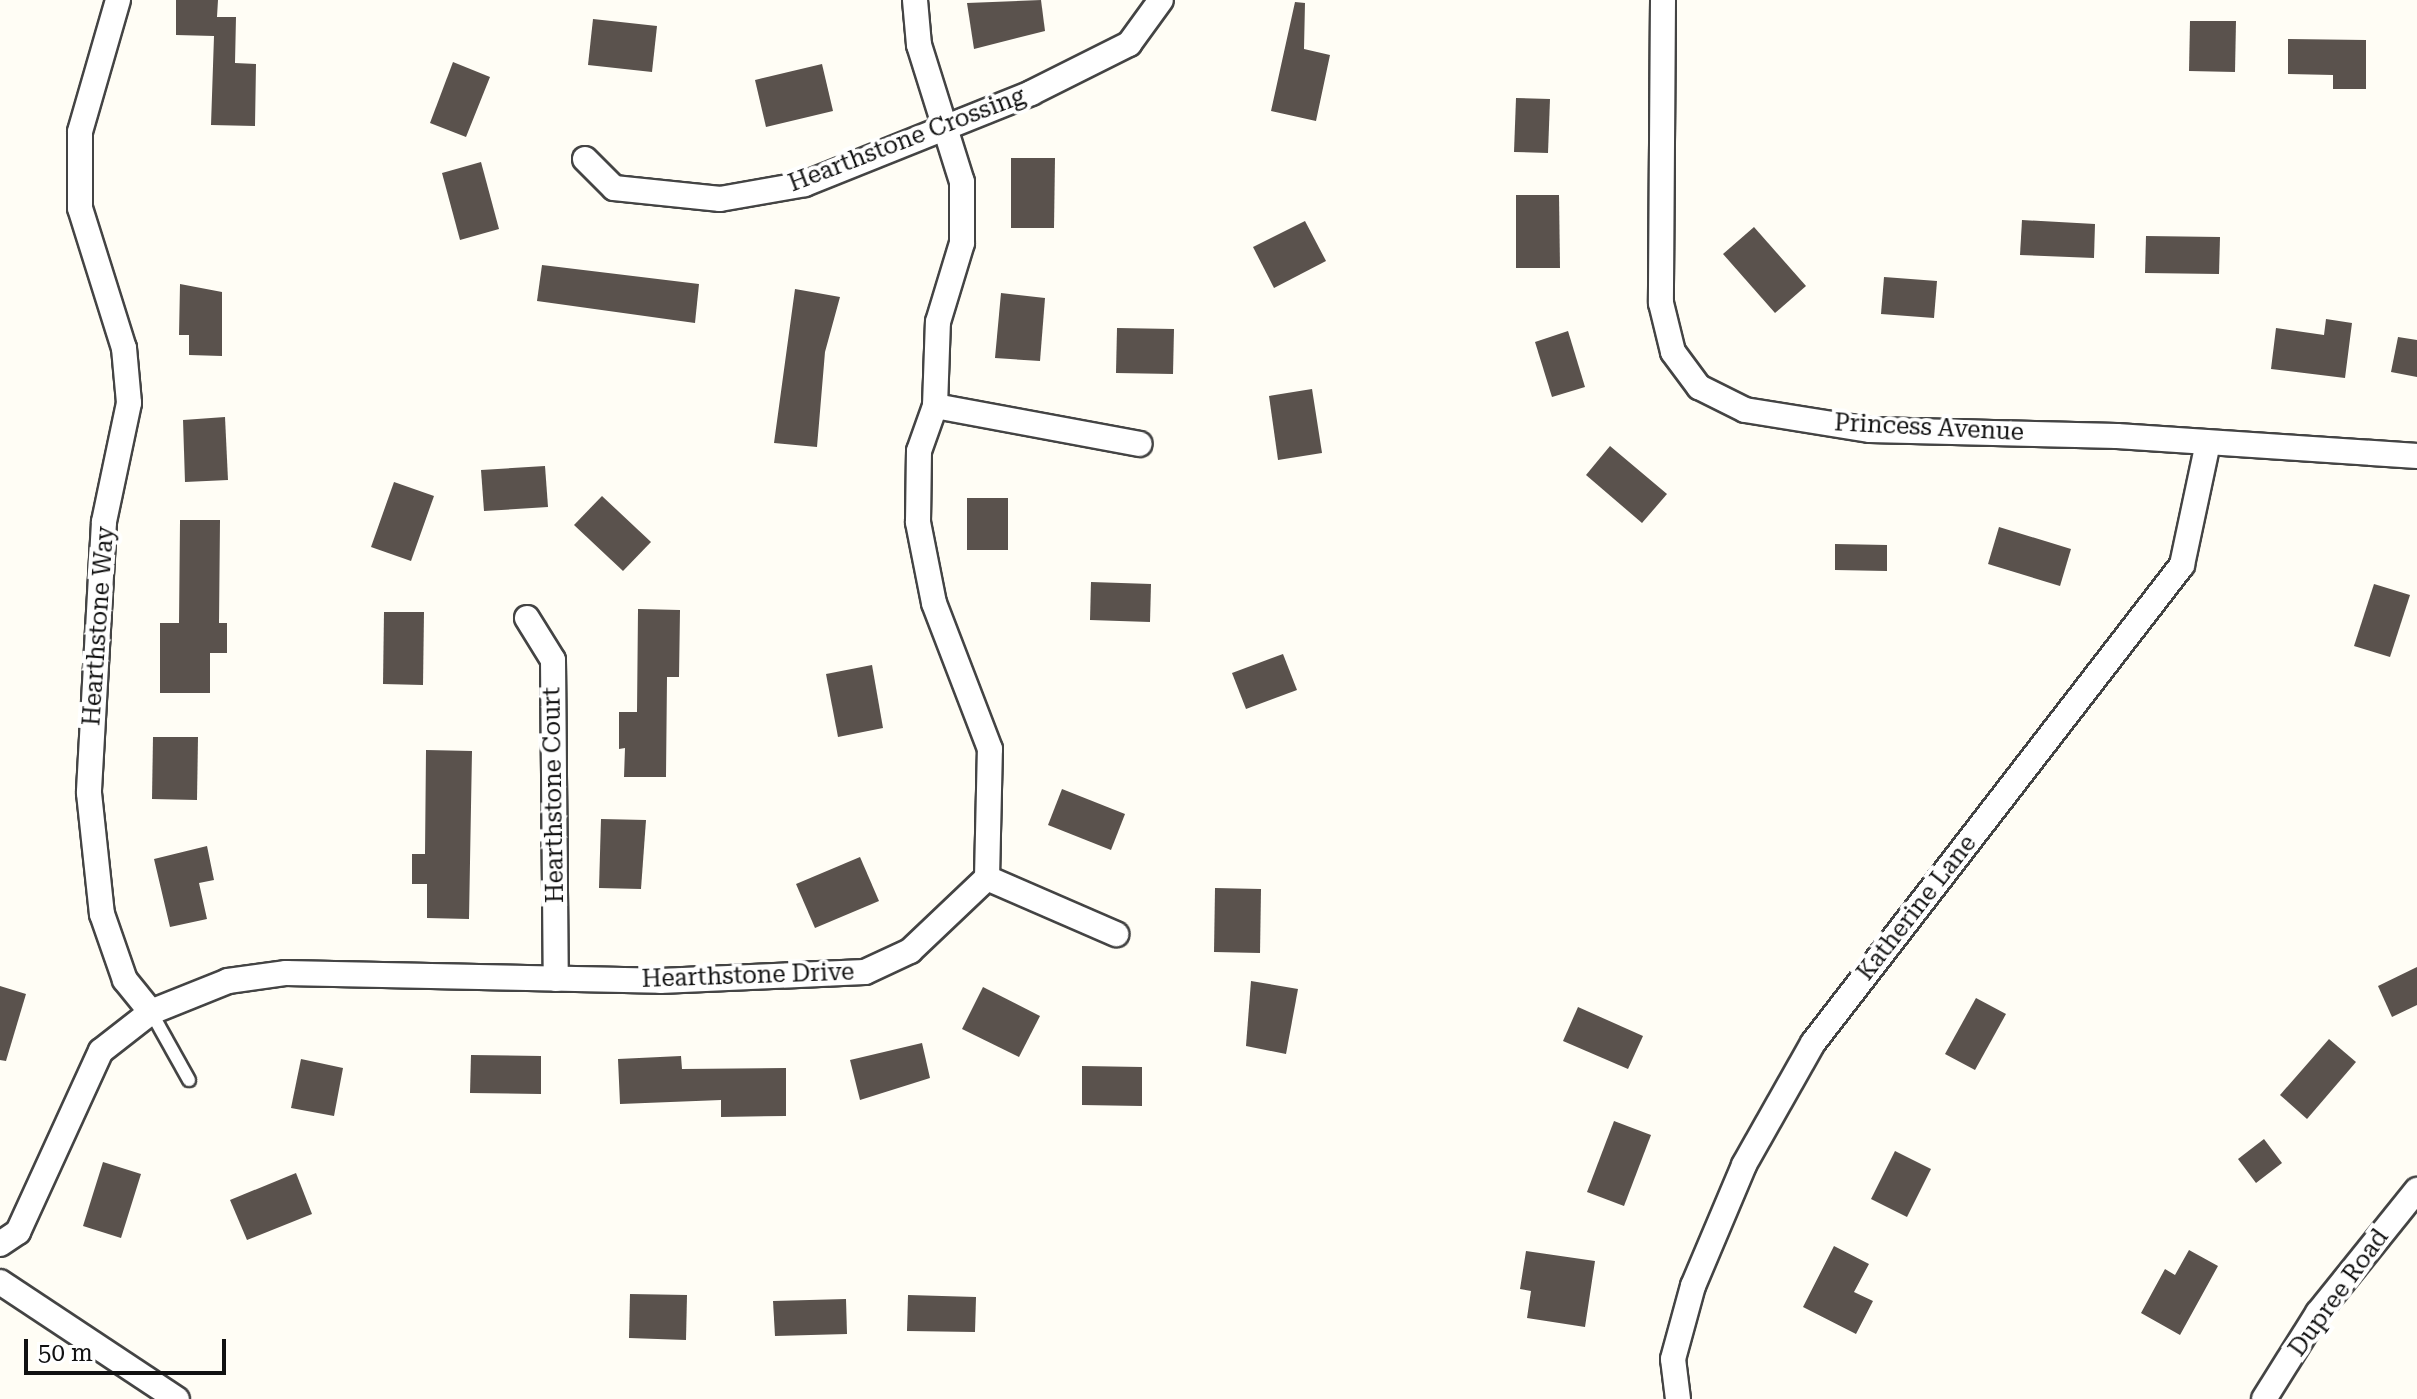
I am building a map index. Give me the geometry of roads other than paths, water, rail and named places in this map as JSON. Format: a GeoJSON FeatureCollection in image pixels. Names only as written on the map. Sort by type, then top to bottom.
{"type":"FeatureCollection","features":[{"type":"Feature","properties":{"kind":"street","name":"Hearthstone Way"},"geometry":{"type":"LineString","coordinates":[[118,0],[80,132],[80,208],[124,348],[129,403],[104,522],[89,793],[102,914],[125,980],[151,1012]]}},
{"type":"Feature","properties":{"kind":"street"},"geometry":{"type":"LineString","coordinates":[[915,0],[919,45],[962,182],[962,243],[938,322],[935,406],[919,451],[918,522],[934,603],[990,749],[987,878],[1116,934]]}},
{"type":"Feature","properties":{"kind":"street","name":"Hearthstone Crossing"},"geometry":{"type":"LineString","coordinates":[[585,159],[614,188],[720,199],[805,184],[944,130],[1129,44],[1161,0]]}},
{"type":"Feature","properties":{"kind":"street","name":"Princess Avenue"},"geometry":{"type":"LineString","coordinates":[[1663,0],[1661,303],[1673,352],[1699,387],[1745,410],[1870,430],[2208,443],[2417,456]]}},
{"type":"Feature","properties":{"kind":"street"},"geometry":{"type":"LineString","coordinates":[[935,406],[1140,444]]}},
{"type":"Feature","properties":{"kind":"street","name":"Katherine Lane"},"geometry":{"type":"LineString","coordinates":[[1678,1399],[1673,1359],[1693,1286],[1744,1165],[1813,1043],[2182,565],[2208,443]]}},
{"type":"Feature","properties":{"kind":"street","name":"Hearthstone Court"},"geometry":{"type":"LineString","coordinates":[[527,618],[553,660],[556,979]]}},
{"type":"Feature","properties":{"kind":"street","name":"Hearthstone Drive"},"geometry":{"type":"LineString","coordinates":[[0,1244],[18,1232],[101,1051],[151,1012],[228,981],[286,973],[556,979],[865,972],[910,951],[987,878]]}},
{"type":"Feature","properties":{"kind":"street","name":"Dupree Road"},"geometry":{"type":"LineString","coordinates":[[2264,1399],[2318,1313],[2417,1190]]}},
{"type":"Feature","properties":{"kind":"street"},"geometry":{"type":"LineString","coordinates":[[0,1282],[177,1399]]}},
{"type":"Feature","properties":{"kind":"lane"},"geometry":{"type":"LineString","coordinates":[[151,1012],[189,1080]]}}]}
